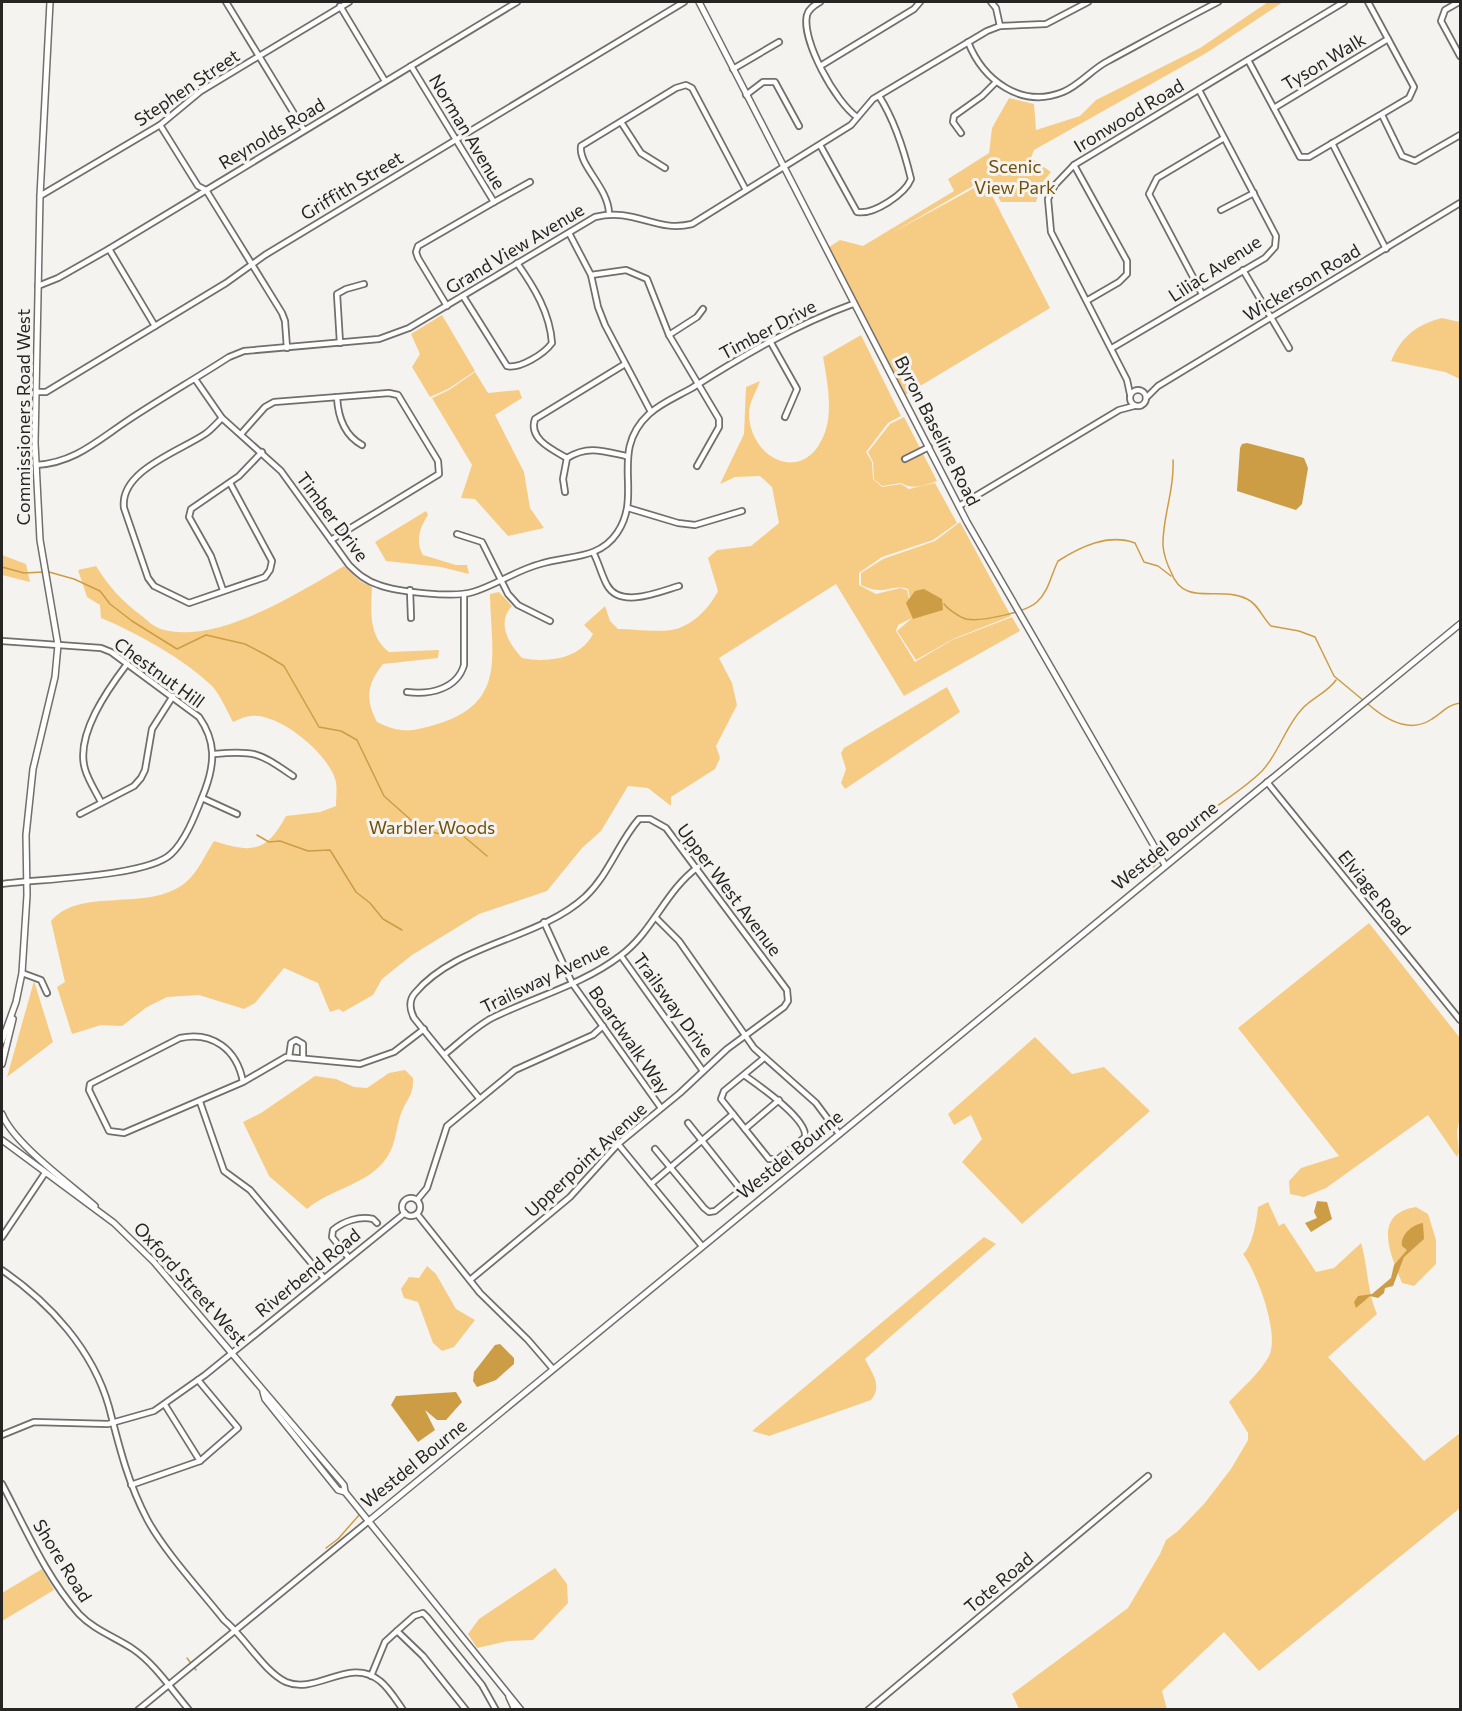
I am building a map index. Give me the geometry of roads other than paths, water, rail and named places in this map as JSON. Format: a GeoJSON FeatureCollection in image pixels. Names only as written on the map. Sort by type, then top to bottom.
{"type":"FeatureCollection","features":[{"type":"Feature","properties":{"kind":"main road","name":"Commissioners Road West"},"geometry":{"type":"LineString","coordinates":[[2,1041],[16,1002],[22,973],[27,881],[26,835],[33,769],[55,677],[58,645],[40,540],[36,465],[40,196],[50,2]]}},
{"type":"Feature","properties":{"kind":"main road","name":"Byron Baseline Road"},"geometry":{"type":"LineString","coordinates":[[699,2],[852,304],[959,506],[1165,865]]}},
{"type":"Feature","properties":{"kind":"main road","name":"Westdel Bourne"},"geometry":{"type":"LineString","coordinates":[[370,1520],[1461,624]]}},
{"type":"Feature","properties":{"kind":"main road"},"geometry":{"type":"LineString","coordinates":[[2,1064],[16,1002]]}},
{"type":"Feature","properties":{"kind":"main road"},"geometry":{"type":"LineString","coordinates":[[2,1114],[8,1126],[23,1143],[114,1223]]}},
{"type":"Feature","properties":{"kind":"main road","name":"Oxford Street West"},"geometry":{"type":"LineString","coordinates":[[2,1140],[114,1223],[154,1262],[262,1391],[265,1399],[338,1490],[345,1492],[370,1520],[522,1710]]}},
{"type":"Feature","properties":{"kind":"main road","name":"Oxford Street West"},"geometry":{"type":"LineString","coordinates":[[504,1687],[515,1710]]}},
{"type":"Feature","properties":{"kind":"street"},"geometry":{"type":"LineString","coordinates":[[226,2],[304,130]]}},
{"type":"Feature","properties":{"kind":"street","name":"Stephen Street"},"geometry":{"type":"LineString","coordinates":[[40,196],[160,125],[201,91],[349,2]]}},
{"type":"Feature","properties":{"kind":"street","name":"Reynolds Road"},"geometry":{"type":"LineString","coordinates":[[38,286],[58,278],[109,249],[517,2]]}},
{"type":"Feature","properties":{"kind":"street","name":"Griffith Street"},"geometry":{"type":"LineString","coordinates":[[36,392],[46,392],[684,2]]}},
{"type":"Feature","properties":{"kind":"street"},"geometry":{"type":"LineString","coordinates":[[820,2],[809,9],[807,25],[815,54],[840,102],[856,117]]}},
{"type":"Feature","properties":{"kind":"street"},"geometry":{"type":"LineString","coordinates":[[822,66],[914,9],[920,2]]}},
{"type":"Feature","properties":{"kind":"street"},"geometry":{"type":"LineString","coordinates":[[991,2],[996,9],[1000,26]]}},
{"type":"Feature","properties":{"kind":"street","name":"Grand View Avenue"},"geometry":{"type":"LineString","coordinates":[[36,465],[62,461],[84,452],[229,357],[244,351],[340,343],[392,335],[424,321],[595,217],[620,213],[675,228],[692,224],[851,125],[856,117],[879,96],[968,42],[1000,26],[1046,24],[1088,2]]}},
{"type":"Feature","properties":{"kind":"street"},"geometry":{"type":"LineString","coordinates":[[968,42],[983,68],[996,82],[1010,92],[1025,96],[1047,96],[1062,92],[1097,67],[1218,2]]}},
{"type":"Feature","properties":{"kind":"street","name":"Ironwood Road"},"geometry":{"type":"LineString","coordinates":[[1130,396],[1128,380],[1051,232],[1048,200],[1055,185],[1074,165],[1344,2]]}},
{"type":"Feature","properties":{"kind":"street"},"geometry":{"type":"LineString","coordinates":[[1248,60],[1300,157],[1310,157],[1409,98],[1414,92],[1414,87],[1368,2]]}},
{"type":"Feature","properties":{"kind":"street"},"geometry":{"type":"LineString","coordinates":[[1459,2],[1445,10],[1441,21],[1461,56]]}},
{"type":"Feature","properties":{"kind":"street"},"geometry":{"type":"LineString","coordinates":[[340,6],[385,81]]}},
{"type":"Feature","properties":{"kind":"street","name":"Tyson Walk"},"geometry":{"type":"LineString","coordinates":[[1274,108],[1389,39]]}},
{"type":"Feature","properties":{"kind":"street"},"geometry":{"type":"LineString","coordinates":[[733,69],[779,42]]}},
{"type":"Feature","properties":{"kind":"street","name":"Norman Avenue"},"geometry":{"type":"LineString","coordinates":[[411,66],[494,202],[418,246],[416,252],[418,258],[447,306]]}},
{"type":"Feature","properties":{"kind":"street"},"geometry":{"type":"LineString","coordinates":[[746,95],[764,82],[775,82],[799,126]]}},
{"type":"Feature","properties":{"kind":"street"},"geometry":{"type":"LineString","coordinates":[[961,134],[953,122],[954,116],[982,96],[996,82]]}},
{"type":"Feature","properties":{"kind":"street"},"geometry":{"type":"LineString","coordinates":[[609,213],[609,202],[580,153],[581,146],[676,88],[686,85],[692,88],[746,190]]}},
{"type":"Feature","properties":{"kind":"street","name":"Liliac Avenue"},"geometry":{"type":"LineString","coordinates":[[1112,348],[1244,270],[1271,252],[1276,242],[1254,193],[1199,90]]}},
{"type":"Feature","properties":{"kind":"street"},"geometry":{"type":"LineString","coordinates":[[820,145],[857,212],[869,211],[905,190],[911,179],[909,171],[895,125],[879,96]]}},
{"type":"Feature","properties":{"kind":"street"},"geometry":{"type":"LineString","coordinates":[[1382,114],[1402,156],[1408,160],[1415,161],[1461,135]]}},
{"type":"Feature","properties":{"kind":"street"},"geometry":{"type":"LineString","coordinates":[[621,122],[641,153],[665,168]]}},
{"type":"Feature","properties":{"kind":"street"},"geometry":{"type":"LineString","coordinates":[[160,125],[198,186],[206,190],[285,321],[287,348]]}},
{"type":"Feature","properties":{"kind":"street"},"geometry":{"type":"LineString","coordinates":[[1202,294],[1149,194],[1157,178],[1224,138]]}},
{"type":"Feature","properties":{"kind":"street"},"geometry":{"type":"LineString","coordinates":[[1332,144],[1386,249]]}},
{"type":"Feature","properties":{"kind":"street"},"geometry":{"type":"LineString","coordinates":[[1074,165],[1127,261],[1127,274],[1119,282],[1088,300]]}},
{"type":"Feature","properties":{"kind":"street"},"geometry":{"type":"LineString","coordinates":[[494,202],[530,182]]}},
{"type":"Feature","properties":{"kind":"street"},"geometry":{"type":"LineString","coordinates":[[1221,210],[1254,193]]}},
{"type":"Feature","properties":{"kind":"street","name":"Wickerson Road"},"geometry":{"type":"LineString","coordinates":[[1134,406],[1142,405],[1158,386],[1461,203]]}},
{"type":"Feature","properties":{"kind":"street"},"geometry":{"type":"LineString","coordinates":[[569,233],[591,275],[598,307],[651,412]]}},
{"type":"Feature","properties":{"kind":"street"},"geometry":{"type":"LineString","coordinates":[[109,249],[155,326]]}},
{"type":"Feature","properties":{"kind":"street"},"geometry":{"type":"LineString","coordinates":[[463,296],[507,366],[515,368],[548,349],[552,344],[552,333],[540,299],[517,263]]}},
{"type":"Feature","properties":{"kind":"street"},"geometry":{"type":"LineString","coordinates":[[591,275],[626,270],[647,279],[669,334],[719,419],[719,428],[697,466]]}},
{"type":"Feature","properties":{"kind":"street"},"geometry":{"type":"LineString","coordinates":[[1244,270],[1289,348]]}},
{"type":"Feature","properties":{"kind":"street"},"geometry":{"type":"LineString","coordinates":[[340,343],[337,294],[364,284]]}},
{"type":"Feature","properties":{"kind":"street","name":"Timber Drive"},"geometry":{"type":"LineString","coordinates":[[195,379],[222,418],[281,471],[349,565],[361,577],[380,586],[464,594],[537,565],[594,554],[619,531],[628,508],[626,456],[634,434],[651,412],[809,320],[852,304]]}},
{"type":"Feature","properties":{"kind":"street"},"geometry":{"type":"LineString","coordinates":[[669,334],[697,317],[703,309]]}},
{"type":"Feature","properties":{"kind":"street"},"geometry":{"type":"LineString","coordinates":[[770,341],[797,389],[785,417]]}},
{"type":"Feature","properties":{"kind":"street"},"geometry":{"type":"LineString","coordinates":[[567,458],[546,448],[535,431],[535,419],[625,364]]}},
{"type":"Feature","properties":{"kind":"street","name":"Ironwood Road"},"geometry":{"type":"LineString","coordinates":[[1128,380],[1146,398]]}},
{"type":"Feature","properties":{"kind":"street","name":"Wickerson Road"},"geometry":{"type":"LineString","coordinates":[[1140,390],[1158,386]]}},
{"type":"Feature","properties":{"kind":"street"},"geometry":{"type":"LineString","coordinates":[[1119,410],[1130,396],[1140,390]]}},
{"type":"Feature","properties":{"kind":"street"},"geometry":{"type":"LineString","coordinates":[[241,434],[265,406],[274,402],[398,394],[441,468],[433,479],[331,540]]}},
{"type":"Feature","properties":{"kind":"street"},"geometry":{"type":"LineString","coordinates":[[959,506],[1119,410],[1134,406],[1130,396]]}},
{"type":"Feature","properties":{"kind":"street"},"geometry":{"type":"LineString","coordinates":[[337,397],[338,414],[346,430],[353,440],[362,445]]}},
{"type":"Feature","properties":{"kind":"street"},"geometry":{"type":"LineString","coordinates":[[222,418],[206,434],[168,454],[142,473],[125,490],[123,498],[143,564],[154,586],[189,603],[265,577],[272,561],[230,483]]}},
{"type":"Feature","properties":{"kind":"street"},"geometry":{"type":"LineString","coordinates":[[905,459],[929,447]]}},
{"type":"Feature","properties":{"kind":"street"},"geometry":{"type":"LineString","coordinates":[[565,492],[563,479],[567,458],[579,450],[595,449],[626,456]]}},
{"type":"Feature","properties":{"kind":"street"},"geometry":{"type":"LineString","coordinates":[[223,590],[211,556],[189,517],[196,504],[230,483],[262,452]]}},
{"type":"Feature","properties":{"kind":"street"},"geometry":{"type":"LineString","coordinates":[[628,508],[678,523],[695,525],[742,511]]}},
{"type":"Feature","properties":{"kind":"street"},"geometry":{"type":"LineString","coordinates":[[457,534],[478,540],[485,545],[500,581],[518,605],[550,621]]}},
{"type":"Feature","properties":{"kind":"street"},"geometry":{"type":"LineString","coordinates":[[594,554],[607,585],[613,593],[623,598],[634,598],[678,586]]}},
{"type":"Feature","properties":{"kind":"street"},"geometry":{"type":"LineString","coordinates":[[410,590],[411,618]]}},
{"type":"Feature","properties":{"kind":"street"},"geometry":{"type":"LineString","coordinates":[[407,692],[437,690],[452,684],[462,675],[465,665],[464,594]]}},
{"type":"Feature","properties":{"kind":"street","name":"Chestnut Hill"},"geometry":{"type":"LineString","coordinates":[[2,641],[100,648],[173,696],[203,722],[214,754]]}},
{"type":"Feature","properties":{"kind":"street"},"geometry":{"type":"LineString","coordinates":[[101,802],[85,768],[85,749],[99,704],[127,664]]}},
{"type":"Feature","properties":{"kind":"street"},"geometry":{"type":"LineString","coordinates":[[80,814],[134,786],[141,778],[145,770],[152,729],[173,696]]}},
{"type":"Feature","properties":{"kind":"street"},"geometry":{"type":"LineString","coordinates":[[2,884],[140,868],[155,864],[171,855],[182,840],[202,798],[212,771],[214,754],[241,751],[259,754],[293,776]]}},
{"type":"Feature","properties":{"kind":"street","name":"Elviage Road"},"geometry":{"type":"LineString","coordinates":[[1267,782],[1461,1020]]}},
{"type":"Feature","properties":{"kind":"street"},"geometry":{"type":"LineString","coordinates":[[202,798],[237,814]]}},
{"type":"Feature","properties":{"kind":"street","name":"Upper West Avenue"},"geometry":{"type":"LineString","coordinates":[[479,1098],[411,1012],[413,994],[444,969],[544,922],[584,898],[607,873],[639,819],[650,819],[666,828],[698,867],[787,990],[788,1001],[784,1007],[746,1035]]}},
{"type":"Feature","properties":{"kind":"street","name":"Trailsway Avenue"},"geometry":{"type":"LineString","coordinates":[[445,1054],[490,1019],[572,983],[621,956],[657,919],[684,877],[698,867]]}},
{"type":"Feature","properties":{"kind":"street"},"geometry":{"type":"LineString","coordinates":[[657,919],[679,941],[764,1058],[816,1103],[839,1134]]}},
{"type":"Feature","properties":{"kind":"street","name":"Boardwalk Way"},"geometry":{"type":"LineString","coordinates":[[544,922],[572,983],[661,1108]]}},
{"type":"Feature","properties":{"kind":"street","name":"Trailsway Drive"},"geometry":{"type":"LineString","coordinates":[[621,956],[704,1071]]}},
{"type":"Feature","properties":{"kind":"street"},"geometry":{"type":"LineString","coordinates":[[22,973],[41,980],[47,993]]}},
{"type":"Feature","properties":{"kind":"street"},"geometry":{"type":"LineString","coordinates":[[417,1200],[429,1183],[447,1126],[515,1070],[593,1035],[603,1026]]}},
{"type":"Feature","properties":{"kind":"street"},"geometry":{"type":"LineString","coordinates":[[243,1082],[233,1055],[225,1046],[207,1037],[191,1036],[180,1038],[95,1079],[90,1084],[89,1090],[109,1131],[116,1134],[200,1102],[243,1082],[289,1057],[351,1063],[368,1062],[394,1052],[424,1029]]}},
{"type":"Feature","properties":{"kind":"street","name":"Upperpoint Avenue"},"geometry":{"type":"LineString","coordinates":[[470,1280],[570,1197],[618,1144],[746,1035]]}},
{"type":"Feature","properties":{"kind":"street"},"geometry":{"type":"LineString","coordinates":[[289,1057],[291,1043],[296,1040],[303,1044],[303,1057]]}},
{"type":"Feature","properties":{"kind":"street"},"geometry":{"type":"LineString","coordinates":[[744,1075],[779,1100],[804,1129],[805,1137],[774,1160],[769,1159],[721,1099],[721,1095],[744,1075],[764,1058]]}},
{"type":"Feature","properties":{"kind":"street"},"geometry":{"type":"LineString","coordinates":[[745,1129],[779,1100]]}},
{"type":"Feature","properties":{"kind":"street"},"geometry":{"type":"LineString","coordinates":[[200,1102],[224,1171],[250,1190],[323,1277]]}},
{"type":"Feature","properties":{"kind":"street"},"geometry":{"type":"LineString","coordinates":[[651,1184],[733,1114]]}},
{"type":"Feature","properties":{"kind":"street"},"geometry":{"type":"LineString","coordinates":[[656,1149],[704,1208],[709,1212],[715,1211],[738,1192],[738,1186],[688,1123]]}},
{"type":"Feature","properties":{"kind":"street"},"geometry":{"type":"LineString","coordinates":[[618,1144],[702,1246]]}},
{"type":"Feature","properties":{"kind":"street"},"geometry":{"type":"LineString","coordinates":[[2,1237],[45,1173]]}},
{"type":"Feature","properties":{"kind":"street"},"geometry":{"type":"LineString","coordinates":[[412,1197],[417,1200],[420,1207],[417,1214],[410,1216],[405,1213],[402,1207],[404,1201],[412,1197]]}},
{"type":"Feature","properties":{"kind":"street","name":"Riverbend Road"},"geometry":{"type":"LineString","coordinates":[[2,1435],[34,1422],[112,1423],[140,1417],[165,1405],[405,1213]]}},
{"type":"Feature","properties":{"kind":"street"},"geometry":{"type":"LineString","coordinates":[[417,1214],[470,1280],[553,1369]]}},
{"type":"Feature","properties":{"kind":"street"},"geometry":{"type":"LineString","coordinates":[[348,1257],[332,1237],[333,1230],[345,1222],[364,1218],[373,1219],[376,1223]]}},
{"type":"Feature","properties":{"kind":"street"},"geometry":{"type":"LineString","coordinates":[[2,1270],[53,1312],[75,1340],[96,1374],[131,1485],[153,1528],[224,1620],[236,1629],[273,1672],[286,1682],[303,1684],[350,1672],[371,1676],[380,1681],[403,1710]]}},
{"type":"Feature","properties":{"kind":"street"},"geometry":{"type":"LineString","coordinates":[[131,1485],[200,1461],[238,1428],[198,1380]]}},
{"type":"Feature","properties":{"kind":"street"},"geometry":{"type":"LineString","coordinates":[[165,1405],[200,1461]]}},
{"type":"Feature","properties":{"kind":"street","name":"Tote Road"},"geometry":{"type":"LineString","coordinates":[[868,1710],[1148,1476]]}},
{"type":"Feature","properties":{"kind":"street","name":"Shore Road"},"geometry":{"type":"LineString","coordinates":[[2,1484],[57,1584],[80,1615],[94,1627],[134,1649],[151,1664],[189,1710]]}},
{"type":"Feature","properties":{"kind":"street","name":"Westdel Bourne"},"geometry":{"type":"LineString","coordinates":[[138,1710],[370,1520]]}},
{"type":"Feature","properties":{"kind":"street"},"geometry":{"type":"LineString","coordinates":[[371,1676],[386,1642],[414,1616],[423,1613],[482,1685],[496,1710]]}},
{"type":"Feature","properties":{"kind":"street"},"geometry":{"type":"LineString","coordinates":[[397,1631],[423,1656],[466,1710]]}},
{"type":"Feature","properties":{"kind":"waterway"},"geometry":{"type":"LineString","coordinates":[[1173,460],[1163,546],[1167,563],[1177,583],[1193,593],[1236,595],[1247,599],[1254,604],[1271,626],[1299,631],[1315,637],[1334,676],[1364,701]]}},
{"type":"Feature","properties":{"kind":"waterway"},"geometry":{"type":"LineString","coordinates":[[944,604],[960,617],[973,620],[1014,613],[1031,606],[1041,598],[1058,561],[1085,547],[1105,541],[1125,540],[1135,543],[1144,562],[1158,566],[1171,576]]}},
{"type":"Feature","properties":{"kind":"waterway"},"geometry":{"type":"LineString","coordinates":[[2,567],[24,573],[44,572]]}},
{"type":"Feature","properties":{"kind":"waterway"},"geometry":{"type":"LineString","coordinates":[[49,572],[74,579],[100,591],[110,604],[132,621],[177,649],[206,635],[245,644],[284,666],[319,727],[341,731],[357,740],[384,796],[421,829],[444,835],[461,834],[487,856]]}},
{"type":"Feature","properties":{"kind":"waterway"},"geometry":{"type":"LineString","coordinates":[[1163,858],[1201,818],[1262,771],[1296,716],[1336,680]]}},
{"type":"Feature","properties":{"kind":"waterway"},"geometry":{"type":"LineString","coordinates":[[1368,704],[1382,715],[1398,723],[1415,725],[1424,723],[1448,707],[1460,703]]}},
{"type":"Feature","properties":{"kind":"waterway"},"geometry":{"type":"LineString","coordinates":[[257,835],[269,842],[280,841],[308,851],[330,850],[356,892],[370,903],[383,919],[402,930]]}},
{"type":"Feature","properties":{"kind":"waterway"},"geometry":{"type":"LineString","coordinates":[[1153,867],[1160,861]]}},
{"type":"Feature","properties":{"kind":"waterway"},"geometry":{"type":"LineString","coordinates":[[326,1548],[338,1539],[360,1514]]}},
{"type":"Feature","properties":{"kind":"waterway"},"geometry":{"type":"LineString","coordinates":[[187,1658],[196,1670]]}},
{"type":"Feature","properties":{"kind":"park label","name":"Scenic View Park"},"geometry":{"type":"Point","coordinates":[1015,177]}},
{"type":"Feature","properties":{"kind":"park label","name":"Warbler Woods"},"geometry":{"type":"Point","coordinates":[432,828]}}]}
